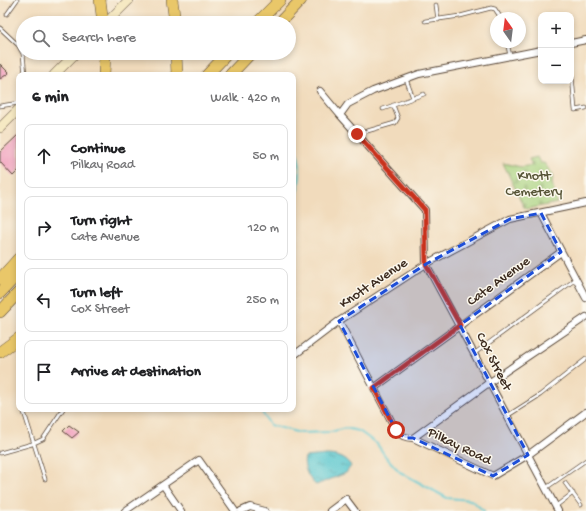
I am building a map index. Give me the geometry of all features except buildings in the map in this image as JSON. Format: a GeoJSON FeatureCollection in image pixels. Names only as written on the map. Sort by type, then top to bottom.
{"type":"FeatureCollection","features":[{"type":"Feature","properties":{"kind":"highway"},"geometry":{"type":"LineString","coordinates":[[100,0],[103,16]]}},
{"type":"Feature","properties":{"kind":"highway"},"geometry":{"type":"LineString","coordinates":[[172,0],[174,16]]}},
{"type":"Feature","properties":{"kind":"highway"},"geometry":{"type":"LineString","coordinates":[[264,16],[280,0]]}},
{"type":"Feature","properties":{"kind":"highway"},"geometry":{"type":"LineString","coordinates":[[286,16],[301,0]]}},
{"type":"Feature","properties":{"kind":"highway"},"geometry":{"type":"LineString","coordinates":[[104,72],[105,60]]}},
{"type":"Feature","properties":{"kind":"highway"},"geometry":{"type":"LineString","coordinates":[[176,60],[177,72]]}},
{"type":"Feature","properties":{"kind":"highway"},"geometry":{"type":"LineString","coordinates":[[210,72],[221,60]]}},
{"type":"Feature","properties":{"kind":"highway"},"geometry":{"type":"LineString","coordinates":[[233,72],[244,60]]}},
{"type":"Feature","properties":{"kind":"highway"},"geometry":{"type":"LineString","coordinates":[[0,279],[16,261]]}},
{"type":"Feature","properties":{"kind":"highway"},"geometry":{"type":"LineString","coordinates":[[0,293],[16,276]]}},
{"type":"Feature","properties":{"kind":"highway"},"geometry":{"type":"LineString","coordinates":[[0,312],[16,295]]}},
{"type":"Feature","properties":{"kind":"highway"},"geometry":{"type":"LineString","coordinates":[[0,352],[16,340]]}},
{"type":"Feature","properties":{"kind":"main road"},"geometry":{"type":"LineString","coordinates":[[111,16],[128,0]]}},
{"type":"Feature","properties":{"kind":"main road"},"geometry":{"type":"LineString","coordinates":[[57,72],[69,60]]}},
{"type":"Feature","properties":{"kind":"main road"},"geometry":{"type":"LineString","coordinates":[[0,128],[16,113]]}},
{"type":"Feature","properties":{"kind":"street"},"geometry":{"type":"LineString","coordinates":[[574,42],[586,40]]}},
{"type":"Feature","properties":{"kind":"street"},"geometry":{"type":"LineString","coordinates":[[340,115],[348,104],[419,74],[538,51]]}},
{"type":"Feature","properties":{"kind":"street","name":"Cox Street"},"geometry":{"type":"LineString","coordinates":[[320,91],[425,210],[426,264],[475,353],[557,509]]}},
{"type":"Feature","properties":{"kind":"street","name":"Knott Avenue"},"geometry":{"type":"LineString","coordinates":[[296,354],[339,321],[426,264],[510,219],[586,203]]}},
{"type":"Feature","properties":{"kind":"street"},"geometry":{"type":"LineString","coordinates":[[541,213],[586,298]]}},
{"type":"Feature","properties":{"kind":"street","name":"Cate Avenue"},"geometry":{"type":"LineString","coordinates":[[374,388],[561,252]]}},
{"type":"Feature","properties":{"kind":"street"},"geometry":{"type":"LineString","coordinates":[[413,438],[490,382],[586,317]]}},
{"type":"Feature","properties":{"kind":"street","name":"Pilkay Road"},"geometry":{"type":"LineString","coordinates":[[339,321],[396,430],[405,438],[413,438],[493,476],[528,455]]}},
{"type":"Feature","properties":{"kind":"street"},"geometry":{"type":"LineString","coordinates":[[528,455],[586,412]]}},
{"type":"Feature","properties":{"kind":"street"},"geometry":{"type":"LineString","coordinates":[[127,511],[199,460],[235,511]]}},
{"type":"Feature","properties":{"kind":"street"},"geometry":{"type":"LineString","coordinates":[[163,485],[181,511]]}},
{"type":"Feature","properties":{"kind":"street"},"geometry":{"type":"LineString","coordinates":[[330,511],[346,499],[355,511]]}},
{"type":"Feature","properties":{"kind":"street"},"geometry":{"type":"LineString","coordinates":[[241,511],[250,507],[265,511]]}},
{"type":"Feature","properties":{"kind":"lane"},"geometry":{"type":"LineString","coordinates":[[7,14],[17,0]]}},
{"type":"Feature","properties":{"kind":"lane"},"geometry":{"type":"LineString","coordinates":[[436,5],[438,20]]}},
{"type":"Feature","properties":{"kind":"lane"},"geometry":{"type":"LineString","coordinates":[[425,21],[460,16],[491,8],[496,9],[498,12]]}},
{"type":"Feature","properties":{"kind":"lane"},"geometry":{"type":"LineString","coordinates":[[0,28],[16,43]]}},
{"type":"Feature","properties":{"kind":"lane"},"geometry":{"type":"LineString","coordinates":[[508,48],[510,57]]}},
{"type":"Feature","properties":{"kind":"lane"},"geometry":{"type":"LineString","coordinates":[[24,60],[25,72]]}},
{"type":"Feature","properties":{"kind":"lane"},"geometry":{"type":"LineString","coordinates":[[406,79],[413,98]]}},
{"type":"Feature","properties":{"kind":"lane"},"geometry":{"type":"LineString","coordinates":[[573,84],[575,110],[586,108]]}},
{"type":"Feature","properties":{"kind":"lane"},"geometry":{"type":"LineString","coordinates":[[382,109],[424,94]]}},
{"type":"Feature","properties":{"kind":"lane"},"geometry":{"type":"LineString","coordinates":[[0,106],[16,103]]}},
{"type":"Feature","properties":{"kind":"lane"},"geometry":{"type":"LineString","coordinates":[[357,134],[395,123],[398,118],[393,105]]}},
{"type":"Feature","properties":{"kind":"lane"},"geometry":{"type":"LineString","coordinates":[[475,353],[576,279]]}},
{"type":"Feature","properties":{"kind":"lane"},"geometry":{"type":"LineString","coordinates":[[507,416],[540,395],[586,359]]}},
{"type":"Feature","properties":{"kind":"lane"},"geometry":{"type":"LineString","coordinates":[[24,412],[45,479]]}},
{"type":"Feature","properties":{"kind":"lane"},"geometry":{"type":"LineString","coordinates":[[0,452],[34,443],[43,439],[61,412]]}},
{"type":"Feature","properties":{"kind":"lane"},"geometry":{"type":"LineString","coordinates":[[546,488],[586,460]]}},
{"type":"Feature","properties":{"kind":"lane"},"geometry":{"type":"LineString","coordinates":[[565,483],[581,505]]}},
{"type":"Feature","properties":{"kind":"lane"},"geometry":{"type":"LineString","coordinates":[[557,509],[573,493]]}},
{"type":"Feature","properties":{"kind":"highlighted area"},"geometry":{"type":"Polygon","coordinates":[[[541,213],[561,252],[460,325],[528,455],[493,476],[413,438],[405,438],[396,430],[339,321],[426,264],[510,219],[541,213]]]}},
{"type":"Feature","properties":{"kind":"green space","name":"Knott Cemetery"},"geometry":{"type":"Polygon","coordinates":[[[537,157],[540,163],[544,163],[553,175],[552,183],[557,203],[527,209],[524,207],[503,163],[521,167],[532,165],[529,159],[537,157]]]}},
{"type":"Feature","properties":{"kind":"water"},"geometry":{"type":"Polygon","coordinates":[[[326,455],[340,457],[346,460],[351,466],[346,473],[316,485],[311,480],[307,472],[304,464],[305,457],[326,455]]]}},
{"type":"Feature","properties":{"kind":"waterway"},"geometry":{"type":"LineString","coordinates":[[296,150],[300,165],[300,180],[296,195]]}},
{"type":"Feature","properties":{"kind":"waterway"},"geometry":{"type":"LineString","coordinates":[[262,412],[270,425],[300,433],[331,432],[345,428],[359,431],[377,444],[386,457],[400,472],[447,498],[471,500],[484,511]]}},
{"type":"Feature","properties":{"kind":"route"},"geometry":{"type":"LineString","coordinates":[[357,134],[425,210],[426,264],[460,325],[374,388],[396,430]]}}]}
